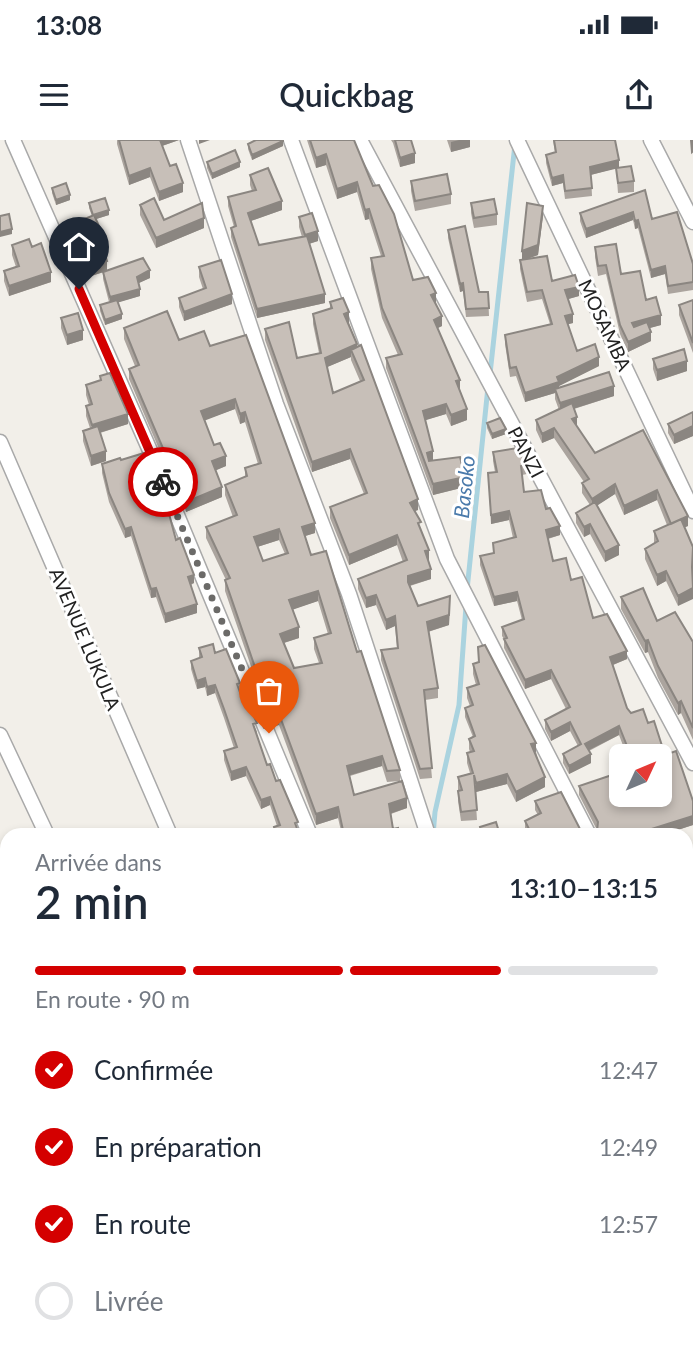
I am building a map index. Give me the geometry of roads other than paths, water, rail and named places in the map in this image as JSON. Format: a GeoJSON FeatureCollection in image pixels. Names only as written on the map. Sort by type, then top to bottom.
{"type":"FeatureCollection","features":[{"type":"Feature","properties":{"kind":"street"},"geometry":{"type":"LineString","coordinates":[[13,140],[157,467],[307,828]]}},
{"type":"Feature","properties":{"kind":"street"},"geometry":{"type":"LineString","coordinates":[[188,140],[276,404],[349,594],[426,828]]}},
{"type":"Feature","properties":{"kind":"street"},"geometry":{"type":"LineString","coordinates":[[291,140],[447,559],[586,828]]}},
{"type":"Feature","properties":{"kind":"street","name":"PANZI"},"geometry":{"type":"LineString","coordinates":[[360,140],[693,762]]}},
{"type":"Feature","properties":{"kind":"street","name":"MOSAMBA"},"geometry":{"type":"LineString","coordinates":[[517,140],[693,511]]}},
{"type":"Feature","properties":{"kind":"street"},"geometry":{"type":"LineString","coordinates":[[651,140],[693,222]]}},
{"type":"Feature","properties":{"kind":"street","name":"AVENUE LUKULA"},"geometry":{"type":"LineString","coordinates":[[0,442],[167,828]]}},
{"type":"Feature","properties":{"kind":"street"},"geometry":{"type":"LineString","coordinates":[[0,735],[44,828]]}},
{"type":"Feature","properties":{"kind":"waterway","name":"Basoko"},"geometry":{"type":"LineString","coordinates":[[490,374],[515,144]]}},
{"type":"Feature","properties":{"kind":"waterway","name":"Basoko"},"geometry":{"type":"LineString","coordinates":[[467,590],[488,387]]}},
{"type":"Feature","properties":{"kind":"waterway","name":"Basoko"},"geometry":{"type":"LineString","coordinates":[[434,828],[459,705],[466,606]]}}]}
